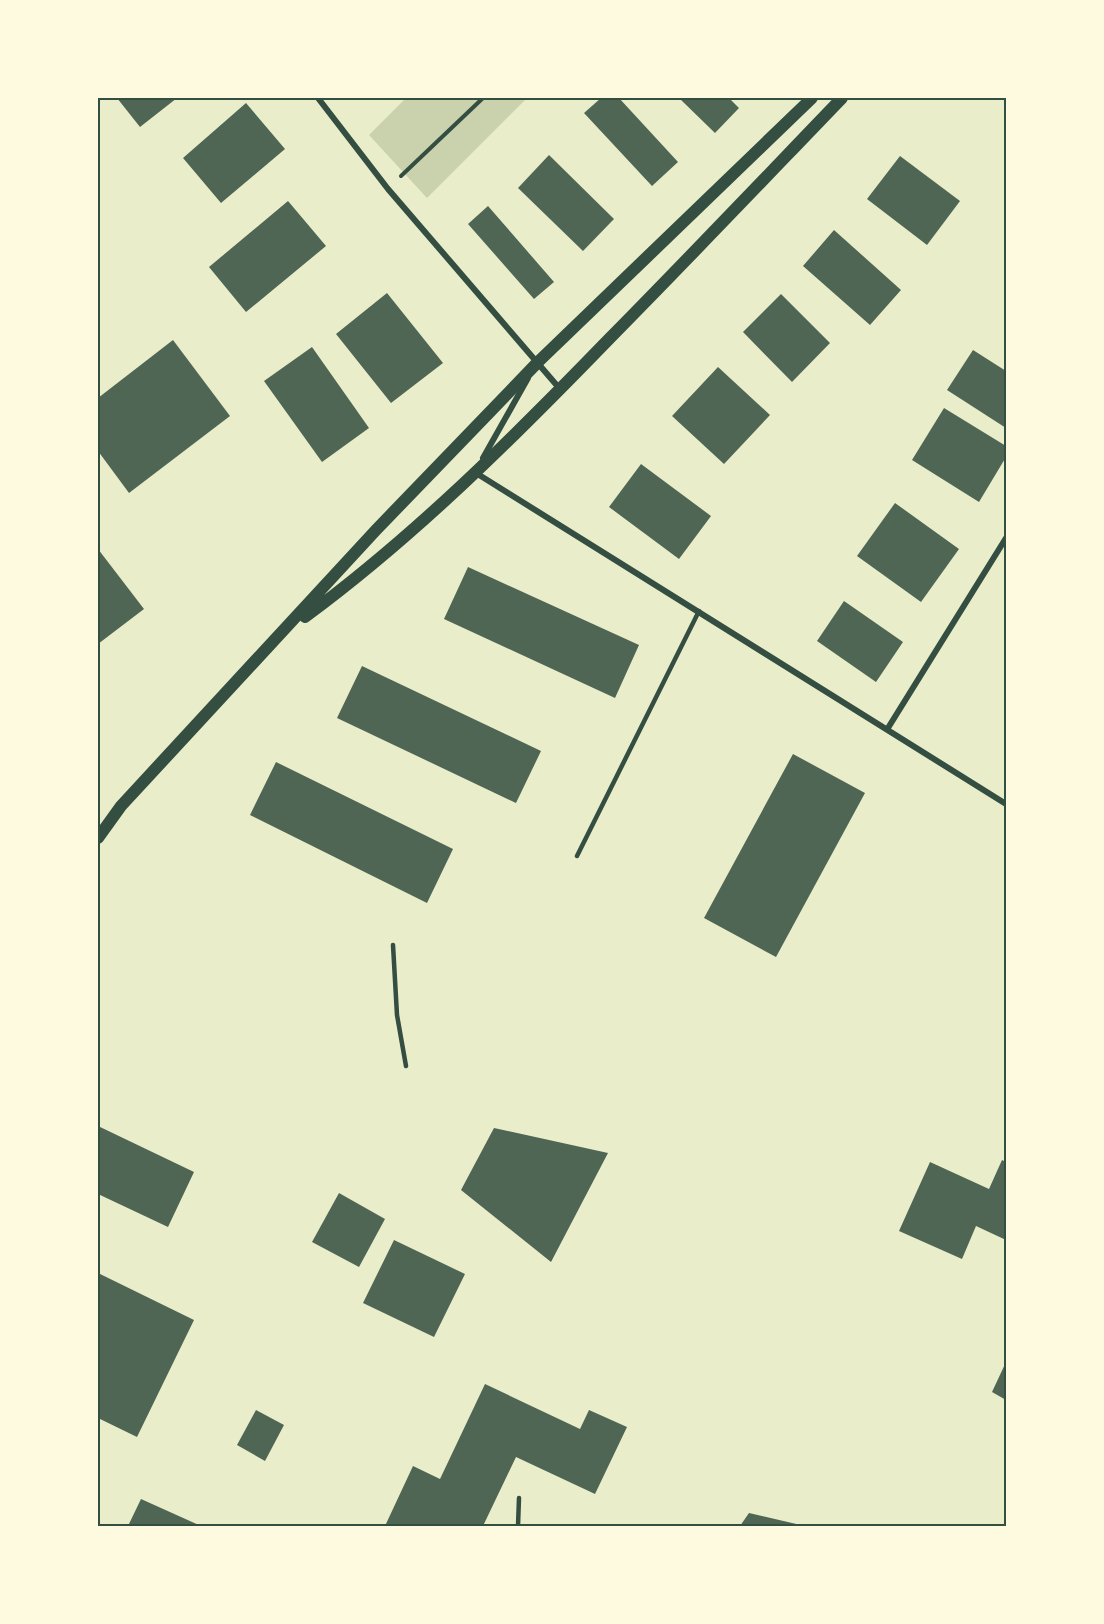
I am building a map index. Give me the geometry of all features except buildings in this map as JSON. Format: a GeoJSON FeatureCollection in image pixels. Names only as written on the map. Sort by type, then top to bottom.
{"type":"FeatureCollection","features":[{"type":"Feature","properties":{"kind":"main road"},"geometry":{"type":"LineString","coordinates":[[98,827],[121,806],[376,530],[538,362],[812,98]]}},
{"type":"Feature","properties":{"kind":"main road"},"geometry":{"type":"LineString","coordinates":[[284,632],[354,580],[475,473],[561,389],[842,98]]}},
{"type":"Feature","properties":{"kind":"main road"},"geometry":{"type":"LineString","coordinates":[[98,838],[121,806]]}},
{"type":"Feature","properties":{"kind":"street"},"geometry":{"type":"LineString","coordinates":[[318,98],[388,189],[561,389]]}},
{"type":"Feature","properties":{"kind":"street"},"geometry":{"type":"LineString","coordinates":[[538,362],[475,473],[888,728],[1006,804]]}},
{"type":"Feature","properties":{"kind":"street"},"geometry":{"type":"LineString","coordinates":[[888,728],[1006,538]]}},
{"type":"Feature","properties":{"kind":"lane"},"geometry":{"type":"LineString","coordinates":[[577,856],[699,611]]}},
{"type":"Feature","properties":{"kind":"lane"},"geometry":{"type":"LineString","coordinates":[[393,945],[397,1015],[406,1065]]}},
{"type":"Feature","properties":{"kind":"lane"},"geometry":{"type":"LineString","coordinates":[[518,1527],[519,1498]]}},
{"type":"Feature","properties":{"kind":"path"},"geometry":{"type":"LineString","coordinates":[[388,189],[483,98]]}},
{"type":"Feature","properties":{"kind":"green space"},"geometry":{"type":"Polygon","coordinates":[[[406,98],[527,98],[427,198],[369,135],[406,98]]]}}]}
